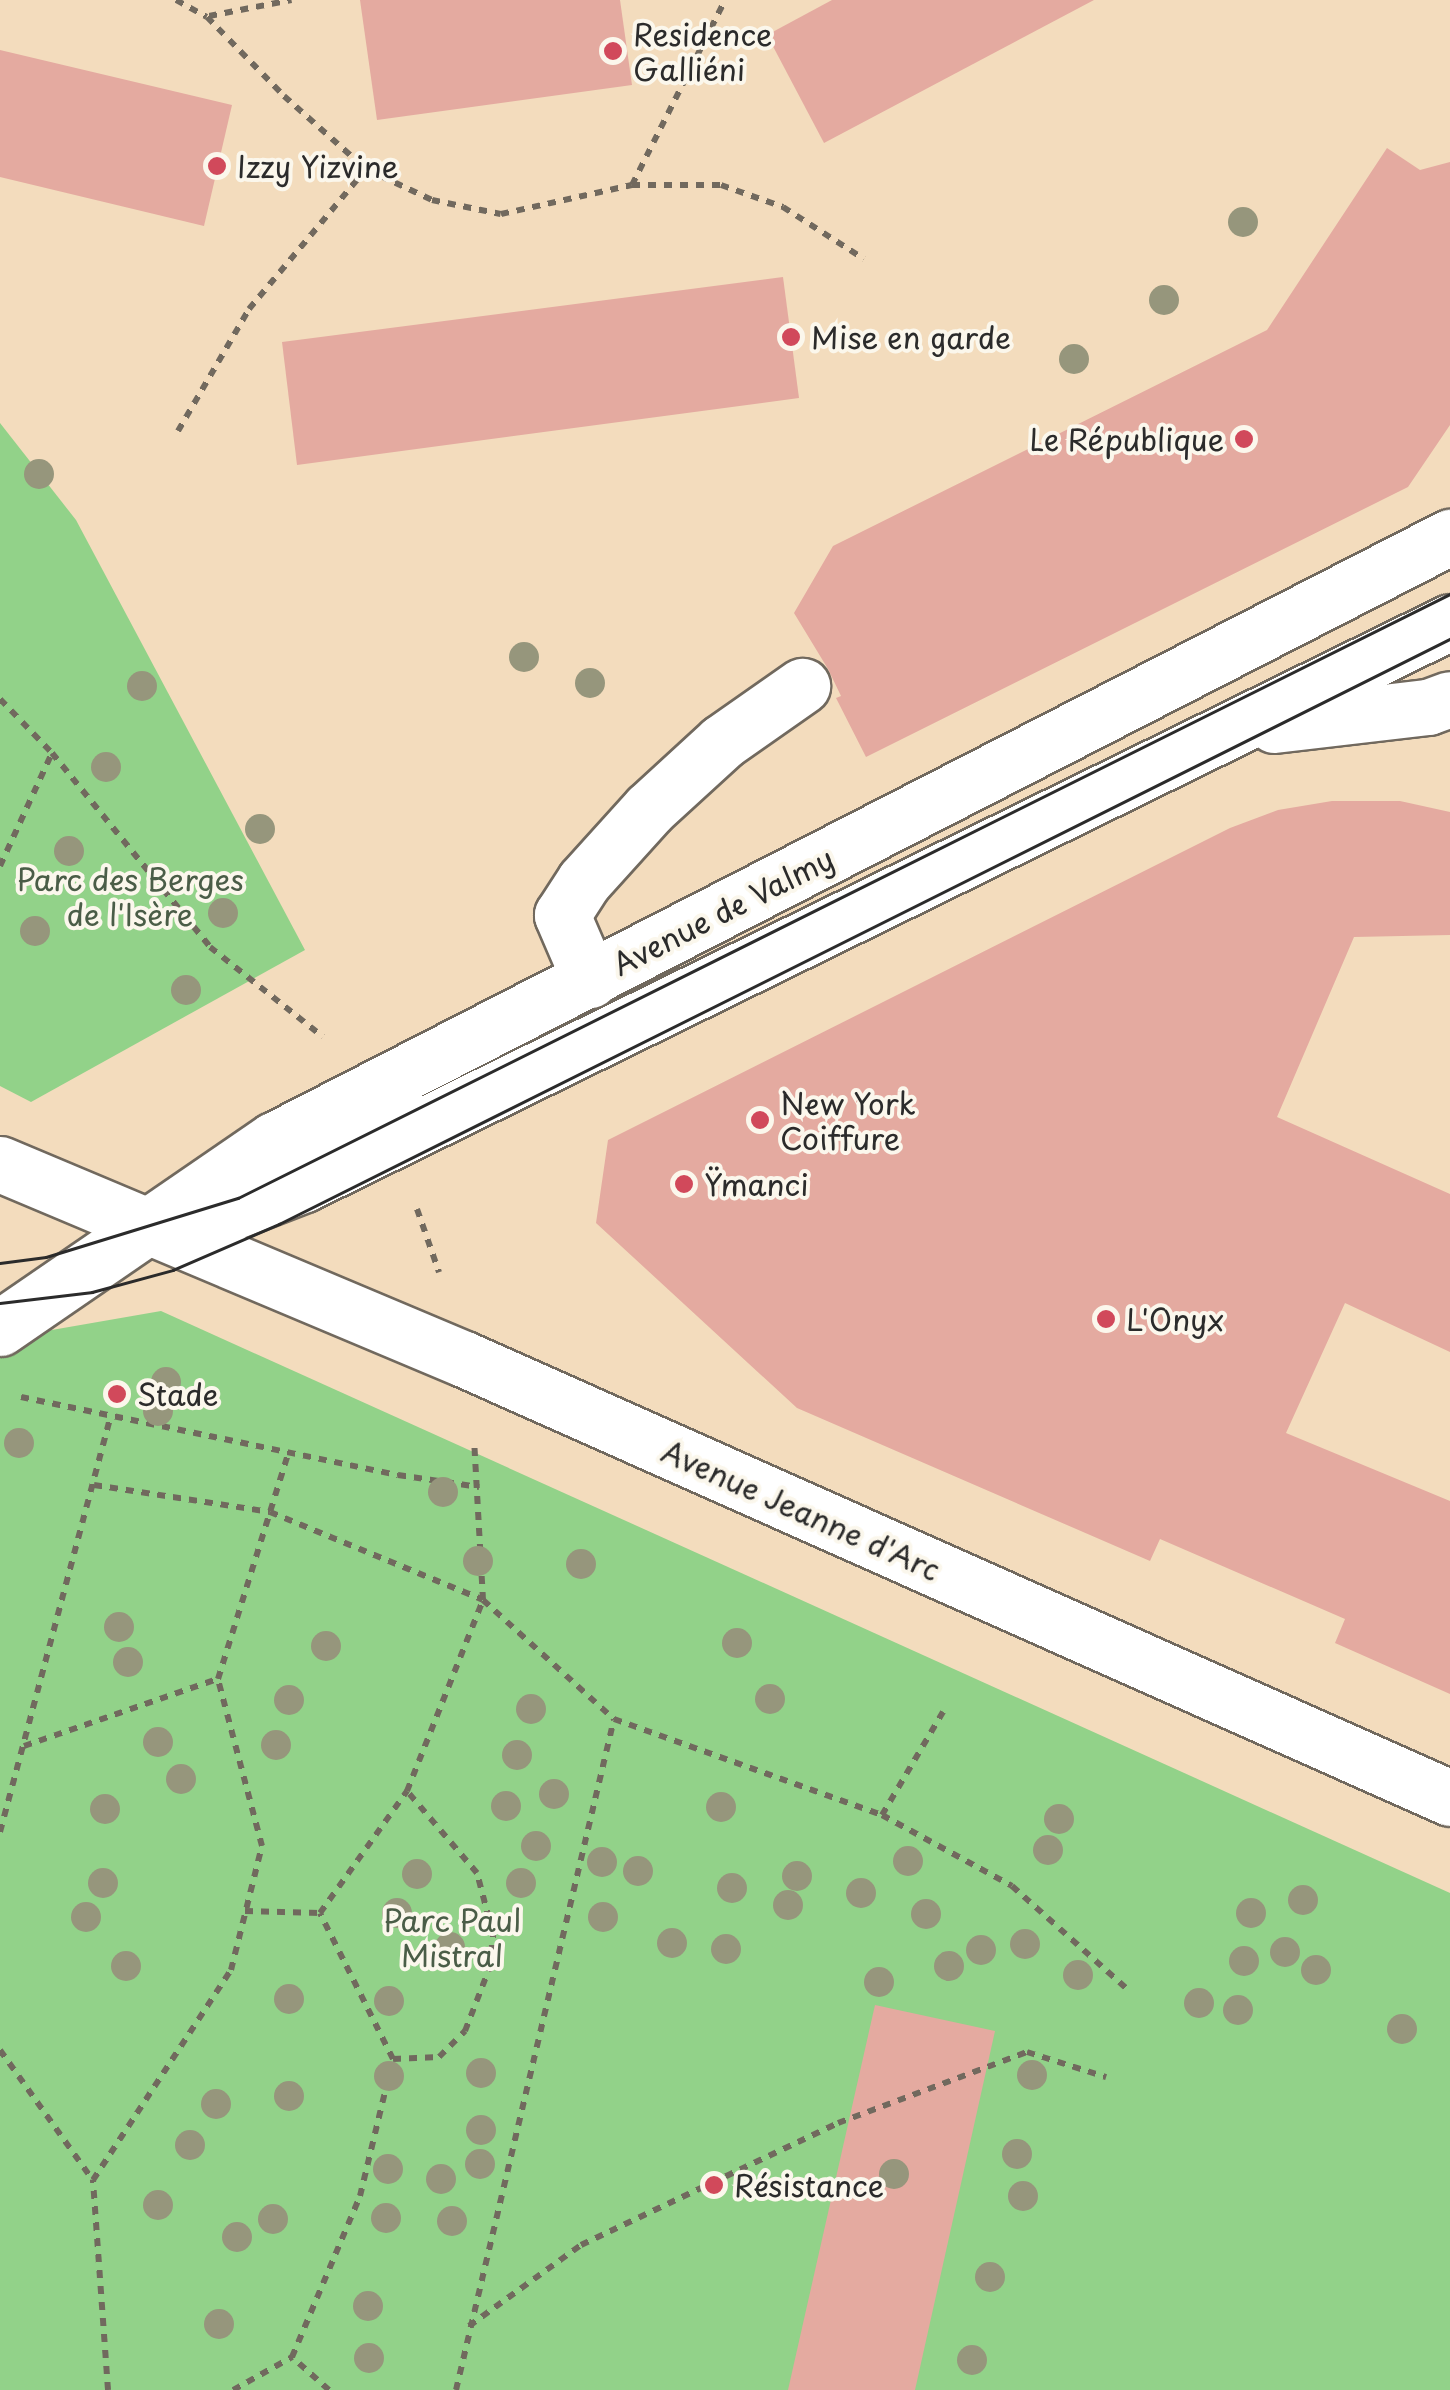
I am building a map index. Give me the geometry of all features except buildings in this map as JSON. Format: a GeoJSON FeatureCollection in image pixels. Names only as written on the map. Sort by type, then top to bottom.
{"type":"FeatureCollection","features":[{"type":"Feature","properties":{"kind":"street","name":"Avenue de Valmy"},"geometry":{"type":"LineString","coordinates":[[0,1328],[274,1140],[1450,538]]}},
{"type":"Feature","properties":{"kind":"street"},"geometry":{"type":"LineString","coordinates":[[0,1164],[150,1226],[222,1216],[304,1184],[1450,622]]}},
{"type":"Feature","properties":{"kind":"street"},"geometry":{"type":"LineString","coordinates":[[590,980],[562,915],[584,881],[649,809],[722,742],[802,686]]}},
{"type":"Feature","properties":{"kind":"street"},"geometry":{"type":"LineString","coordinates":[[1236,730],[1428,707],[1450,699]]}},
{"type":"Feature","properties":{"kind":"street","name":"Avenue Jeanne d'Arc"},"geometry":{"type":"LineString","coordinates":[[150,1226],[464,1359],[1450,1798]]}},
{"type":"Feature","properties":{"kind":"path"},"geometry":{"type":"LineString","coordinates":[[176,0],[208,17],[284,96],[366,169],[432,200],[501,214],[632,184],[721,185],[784,207],[864,259]]}},
{"type":"Feature","properties":{"kind":"path"},"geometry":{"type":"LineString","coordinates":[[208,17],[290,0]]}},
{"type":"Feature","properties":{"kind":"path"},"geometry":{"type":"LineString","coordinates":[[632,184],[724,0]]}},
{"type":"Feature","properties":{"kind":"path"},"geometry":{"type":"LineString","coordinates":[[178,431],[249,309],[366,169]]}},
{"type":"Feature","properties":{"kind":"path"},"geometry":{"type":"LineString","coordinates":[[0,699],[52,753],[210,947],[337,1048]]}},
{"type":"Feature","properties":{"kind":"path"},"geometry":{"type":"LineString","coordinates":[[0,866],[52,753]]}},
{"type":"Feature","properties":{"kind":"path"},"geometry":{"type":"LineString","coordinates":[[320,1913],[406,1791],[483,1600],[479,1487],[464,1359]]}},
{"type":"Feature","properties":{"kind":"path"},"geometry":{"type":"LineString","coordinates":[[18,1396],[288,1454],[479,1487]]}},
{"type":"Feature","properties":{"kind":"path"},"geometry":{"type":"LineString","coordinates":[[0,1832],[110,1418]]}},
{"type":"Feature","properties":{"kind":"path"},"geometry":{"type":"LineString","coordinates":[[92,2180],[231,1970],[262,1846],[218,1679],[288,1454]]}},
{"type":"Feature","properties":{"kind":"path"},"geometry":{"type":"LineString","coordinates":[[94,1484],[270,1512],[483,1600],[614,1719],[882,1815],[1012,1886],[1127,1990]]}},
{"type":"Feature","properties":{"kind":"path"},"geometry":{"type":"LineString","coordinates":[[23,1746],[218,1679]]}},
{"type":"Feature","properties":{"kind":"path"},"geometry":{"type":"LineString","coordinates":[[882,1815],[944,1712]]}},
{"type":"Feature","properties":{"kind":"path"},"geometry":{"type":"LineString","coordinates":[[456,2390],[614,1719]]}},
{"type":"Feature","properties":{"kind":"path"},"geometry":{"type":"LineString","coordinates":[[393,2059],[439,2058],[465,2030],[489,1969],[493,1934],[476,1873],[406,1791]]}},
{"type":"Feature","properties":{"kind":"path"},"geometry":{"type":"LineString","coordinates":[[245,1912],[320,1913]]}},
{"type":"Feature","properties":{"kind":"path"},"geometry":{"type":"LineString","coordinates":[[233,2390],[292,2357],[360,2196],[393,2059],[320,1913]]}},
{"type":"Feature","properties":{"kind":"path"},"geometry":{"type":"LineString","coordinates":[[0,2050],[92,2180],[108,2390]]}},
{"type":"Feature","properties":{"kind":"path"},"geometry":{"type":"LineString","coordinates":[[469,2326],[581,2245],[838,2123],[1027,2052],[1106,2077]]}},
{"type":"Feature","properties":{"kind":"path"},"geometry":{"type":"LineString","coordinates":[[292,2357],[329,2390]]}},
{"type":"Feature","properties":{"kind":"green space","name":"Parc des Berges de l'Isère"},"geometry":{"type":"Polygon","coordinates":[[[0,423],[76,520],[305,950],[31,1102],[0,1086],[0,423]]]}},
{"type":"Feature","properties":{"kind":"green space","name":"Parc Paul Mistral"},"geometry":{"type":"Polygon","coordinates":[[[161,1311],[1450,1893],[1450,2390],[0,2390],[0,1339],[161,1311]]]}},
{"type":"Feature","properties":{"kind":"tram line"},"geometry":{"type":"LineString","coordinates":[[0,1263],[46,1257],[238,1198],[1450,594]]}},
{"type":"Feature","properties":{"kind":"tram line"},"geometry":{"type":"LineString","coordinates":[[0,1303],[92,1292],[173,1270],[279,1224],[1450,639]]}},
{"type":"Feature","properties":{"kind":"place","name":"Residence Galliéni"},"geometry":{"type":"Point","coordinates":[613,51]}},
{"type":"Feature","properties":{"kind":"place","name":"Izzy Yizvine"},"geometry":{"type":"Point","coordinates":[217,166]}},
{"type":"Feature","properties":{"kind":"place","name":"Mise en garde"},"geometry":{"type":"Point","coordinates":[791,337]}},
{"type":"Feature","properties":{"kind":"place","name":"Le République"},"geometry":{"type":"Point","coordinates":[1244,439]}},
{"type":"Feature","properties":{"kind":"place","name":"New York Coiffure"},"geometry":{"type":"Point","coordinates":[760,1120]}},
{"type":"Feature","properties":{"kind":"place","name":"Ÿmanci"},"geometry":{"type":"Point","coordinates":[684,1184]}},
{"type":"Feature","properties":{"kind":"place","name":"L'Onyx"},"geometry":{"type":"Point","coordinates":[1106,1319]}},
{"type":"Feature","properties":{"kind":"place","name":"Stade"},"geometry":{"type":"Point","coordinates":[117,1394]}},
{"type":"Feature","properties":{"kind":"place","name":"Résistance"},"geometry":{"type":"Point","coordinates":[714,2185]}}]}
